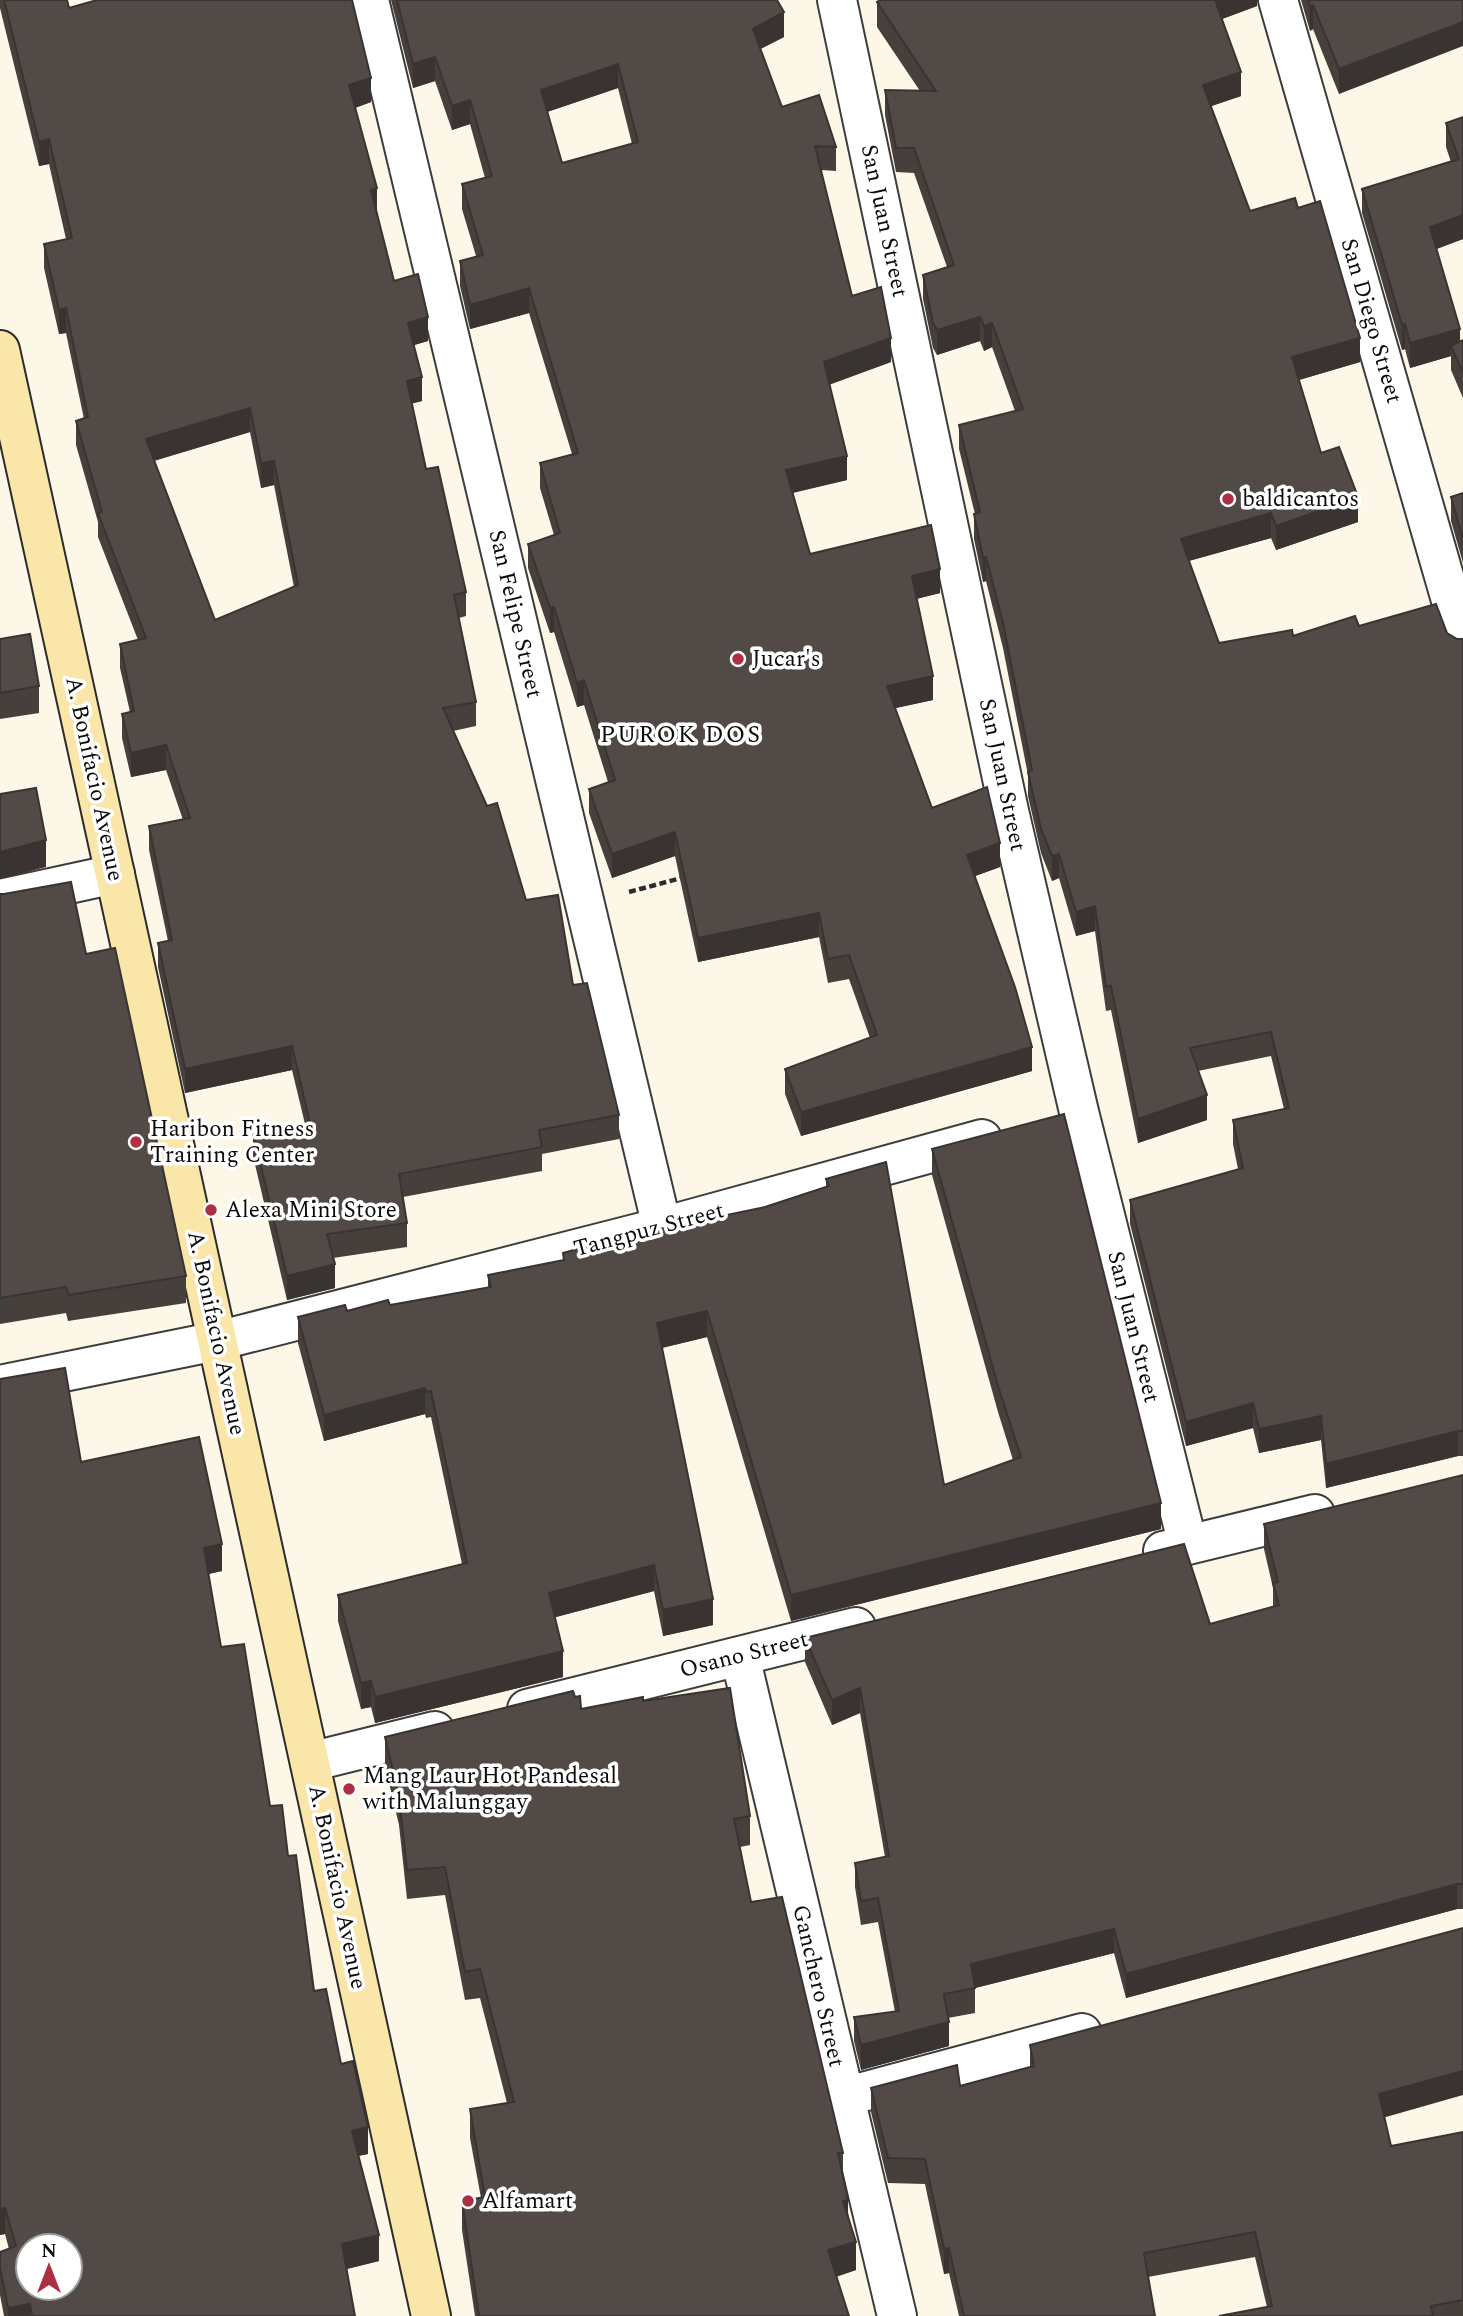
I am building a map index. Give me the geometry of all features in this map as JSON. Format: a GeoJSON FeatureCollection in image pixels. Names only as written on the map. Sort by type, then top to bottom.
{"type":"FeatureCollection","features":[{"type":"Feature","properties":{"kind":"street","name":"San Felipe Street"},"geometry":{"type":"LineString","coordinates":[[369,0],[662,1227]]}},
{"type":"Feature","properties":{"kind":"street","name":"San Juan Street"},"geometry":{"type":"LineString","coordinates":[[837,0],[1006,800],[1065,1116],[1188,1545]]}},
{"type":"Feature","properties":{"kind":"street","name":"San Diego Street"},"geometry":{"type":"LineString","coordinates":[[1278,0],[1463,642]]}},
{"type":"Feature","properties":{"kind":"street","name":"A. Bonifacio Avenue"},"geometry":{"type":"LineString","coordinates":[[0,350],[10,442],[115,874],[431,2316]]}},
{"type":"Feature","properties":{"kind":"street"},"geometry":{"type":"LineString","coordinates":[[0,899],[115,874]]}},
{"type":"Feature","properties":{"kind":"street","name":"Tangpuz Street"},"geometry":{"type":"LineString","coordinates":[[0,1385],[217,1341],[662,1227],[1012,1131]]}},
{"type":"Feature","properties":{"kind":"street"},"geometry":{"type":"LineString","coordinates":[[1123,1561],[1345,1506]]}},
{"type":"Feature","properties":{"kind":"street","name":"Osano Street"},"geometry":{"type":"LineString","coordinates":[[310,1762],[889,1619]]}},
{"type":"Feature","properties":{"kind":"street","name":"Ganchero Street"},"geometry":{"type":"LineString","coordinates":[[740,1656],[897,2316]]}},
{"type":"Feature","properties":{"kind":"street"},"geometry":{"type":"LineString","coordinates":[[844,2097],[1113,2024]]}},
{"type":"Feature","properties":{"kind":"path"},"geometry":{"type":"LineString","coordinates":[[584,904],[687,876]]}},
{"type":"Feature","properties":{"kind":"building"},"geometry":{"type":"Polygon","coordinates":[[[4,0],[67,0],[69,8],[97,0],[352,0],[371,78],[349,85],[377,188],[371,190],[394,281],[418,274],[428,317],[408,323],[422,377],[407,381],[426,469],[438,467],[466,592],[454,595],[476,702],[443,708],[487,806],[497,803],[526,900],[558,895],[573,985],[587,983],[619,1115],[539,1130],[542,1147],[399,1174],[407,1223],[327,1234],[335,1264],[287,1276],[253,1132],[310,1123],[292,1046],[185,1069],[158,943],[172,940],[149,826],[190,818],[166,745],[131,753],[122,714],[134,711],[120,644],[146,638],[98,513],[102,512],[76,421],[88,417],[66,308],[59,310],[44,244],[72,238],[49,139],[39,142],[4,0]],[[250,408],[146,439],[215,620],[298,585],[274,461],[261,463],[250,408]]]}},
{"type":"Feature","properties":{"kind":"building"},"geometry":{"type":"Polygon","coordinates":[[[397,0],[777,0],[784,12],[753,29],[782,107],[819,95],[836,147],[815,146],[852,296],[881,287],[891,338],[824,362],[847,456],[786,470],[810,554],[931,525],[940,569],[912,576],[933,676],[887,686],[932,808],[987,787],[1000,843],[967,855],[1015,987],[1032,1047],[801,1112],[785,1069],[877,1035],[849,955],[828,959],[819,913],[698,938],[675,832],[612,854],[589,789],[615,780],[584,680],[577,683],[554,607],[550,608],[528,544],[560,533],[540,463],[578,453],[529,288],[470,305],[460,261],[483,255],[462,184],[492,176],[470,100],[452,106],[435,57],[413,64],[397,0]],[[618,64],[541,90],[562,163],[638,142],[618,64]]]}},
{"type":"Feature","properties":{"kind":"building"},"geometry":{"type":"Polygon","coordinates":[[[1215,0],[1241,72],[1203,85],[1250,211],[1295,198],[1298,208],[1320,201],[1360,338],[1292,357],[1321,453],[1339,447],[1358,497],[1276,526],[1271,513],[1181,539],[1219,643],[1292,630],[1293,636],[1355,616],[1359,626],[1436,604],[1447,633],[1457,639],[1463,639],[1463,1431],[1326,1464],[1321,1416],[1259,1429],[1253,1403],[1186,1422],[1130,1200],[1243,1168],[1233,1120],[1289,1108],[1271,1032],[1190,1048],[1207,1095],[1138,1119],[1111,986],[1106,987],[1095,906],[1076,912],[1059,854],[1052,856],[1041,829],[1028,772],[1032,770],[1003,623],[986,557],[983,558],[974,514],[980,512],[959,425],[1023,409],[992,323],[984,326],[980,317],[937,330],[933,323],[923,275],[954,265],[914,148],[896,148],[885,90],[936,91],[877,2],[1215,0]]]}},
{"type":"Feature","properties":{"kind":"building"},"geometry":{"type":"Polygon","coordinates":[[[1308,0],[1463,0],[1463,22],[1339,69],[1313,5],[1310,6],[1308,0]]]}},
{"type":"Feature","properties":{"kind":"building"},"geometry":{"type":"Polygon","coordinates":[[[1463,117],[1463,215],[1430,227],[1460,329],[1410,343],[1405,324],[1402,325],[1362,189],[1459,159],[1446,123],[1463,117]]]}},
{"type":"Feature","properties":{"kind":"building"},"geometry":{"type":"Polygon","coordinates":[[[1463,340],[1463,373],[1451,346],[1463,340]]]}},
{"type":"Feature","properties":{"kind":"building"},"geometry":{"type":"Polygon","coordinates":[[[1463,493],[1463,539],[1451,497],[1463,493]]]}},
{"type":"Feature","properties":{"kind":"building"},"geometry":{"type":"Polygon","coordinates":[[[30,634],[39,686],[0,693],[0,639],[30,634]]]}},
{"type":"Feature","properties":{"kind":"building"},"geometry":{"type":"Polygon","coordinates":[[[36,788],[46,840],[0,852],[0,794],[36,788]]]}},
{"type":"Feature","properties":{"kind":"building"},"geometry":{"type":"Polygon","coordinates":[[[71,882],[86,954],[115,948],[186,1276],[68,1295],[66,1287],[0,1298],[0,894],[71,882]]]}},
{"type":"Feature","properties":{"kind":"building"},"geometry":{"type":"Polygon","coordinates":[[[1064,1114],[1161,1503],[791,1595],[707,1311],[657,1323],[713,1599],[663,1610],[654,1565],[549,1593],[563,1651],[375,1697],[371,1681],[361,1683],[338,1595],[467,1563],[431,1391],[426,1392],[425,1388],[324,1415],[298,1317],[345,1305],[347,1311],[388,1300],[390,1305],[491,1287],[488,1275],[564,1260],[563,1253],[621,1237],[765,1207],[829,1186],[826,1179],[886,1162],[944,1485],[1021,1457],[998,1386],[932,1149],[1064,1114]]]}},
{"type":"Feature","properties":{"kind":"building"},"geometry":{"type":"Polygon","coordinates":[[[65,1368],[81,1462],[199,1437],[222,1544],[204,1548],[221,1647],[244,1644],[270,1806],[282,1805],[288,1856],[296,1855],[314,1991],[326,1989],[341,2064],[353,2061],[368,2127],[352,2131],[379,2235],[342,2244],[355,2316],[32,2316],[30,2304],[8,2308],[0,2268],[0,2252],[14,2247],[14,2302],[84,2302],[84,2232],[14,2232],[14,2239],[5,2208],[0,2209],[0,1379],[65,1368]]]}},
{"type":"Feature","properties":{"kind":"building"},"geometry":{"type":"Polygon","coordinates":[[[1463,1475],[1463,1884],[1126,1974],[1114,1929],[971,1964],[975,1988],[944,1994],[949,2022],[861,2045],[854,2017],[899,2011],[878,1898],[861,1901],[855,1863],[889,1856],[860,1688],[832,1700],[805,1638],[1184,1544],[1210,1624],[1279,1605],[1273,1583],[1278,1582],[1264,1524],[1463,1475]]]}},
{"type":"Feature","properties":{"kind":"building"},"geometry":{"type":"Polygon","coordinates":[[[730,1688],[750,1816],[734,1819],[751,1902],[782,1897],[843,2153],[838,2153],[848,2200],[843,2201],[856,2242],[828,2250],[849,2316],[479,2316],[462,2201],[485,2197],[470,2109],[514,2102],[480,1969],[465,1972],[445,1867],[407,1870],[399,1796],[385,1737],[573,1691],[575,1697],[580,1696],[581,1709],[643,1697],[643,1701],[730,1688]]]}},
{"type":"Feature","properties":{"kind":"building"},"geometry":{"type":"Polygon","coordinates":[[[1463,1928],[1463,2071],[1379,2094],[1391,2146],[1463,2132],[1463,2300],[1431,2306],[1433,2316],[1219,2316],[1272,2306],[1255,2232],[1144,2253],[1155,2316],[964,2316],[949,2248],[944,2249],[925,2159],[888,2158],[871,2088],[957,2065],[960,2086],[1034,2066],[1030,2045],[1463,1928]]]}},
{"type":"Feature","properties":{"kind":"place","name":"baldicantos"},"geometry":{"type":"Point","coordinates":[1228,499]}},
{"type":"Feature","properties":{"kind":"place","name":"Jucar's"},"geometry":{"type":"Point","coordinates":[738,659]}},
{"type":"Feature","properties":{"kind":"place","name":"Haribon Fitness Training Center"},"geometry":{"type":"Point","coordinates":[136,1142]}},
{"type":"Feature","properties":{"kind":"place","name":"Alexa Mini Store"},"geometry":{"type":"Point","coordinates":[211,1210]}},
{"type":"Feature","properties":{"kind":"place","name":"Mang Laur Hot Pandesal with Malunggay"},"geometry":{"type":"Point","coordinates":[349,1789]}},
{"type":"Feature","properties":{"kind":"place","name":"Alfamart"},"geometry":{"type":"Point","coordinates":[468,2201]}},
{"type":"Feature","properties":{"kind":"district","name":"PUROK DOS"},"geometry":{"type":"Point","coordinates":[681,735]}}]}
